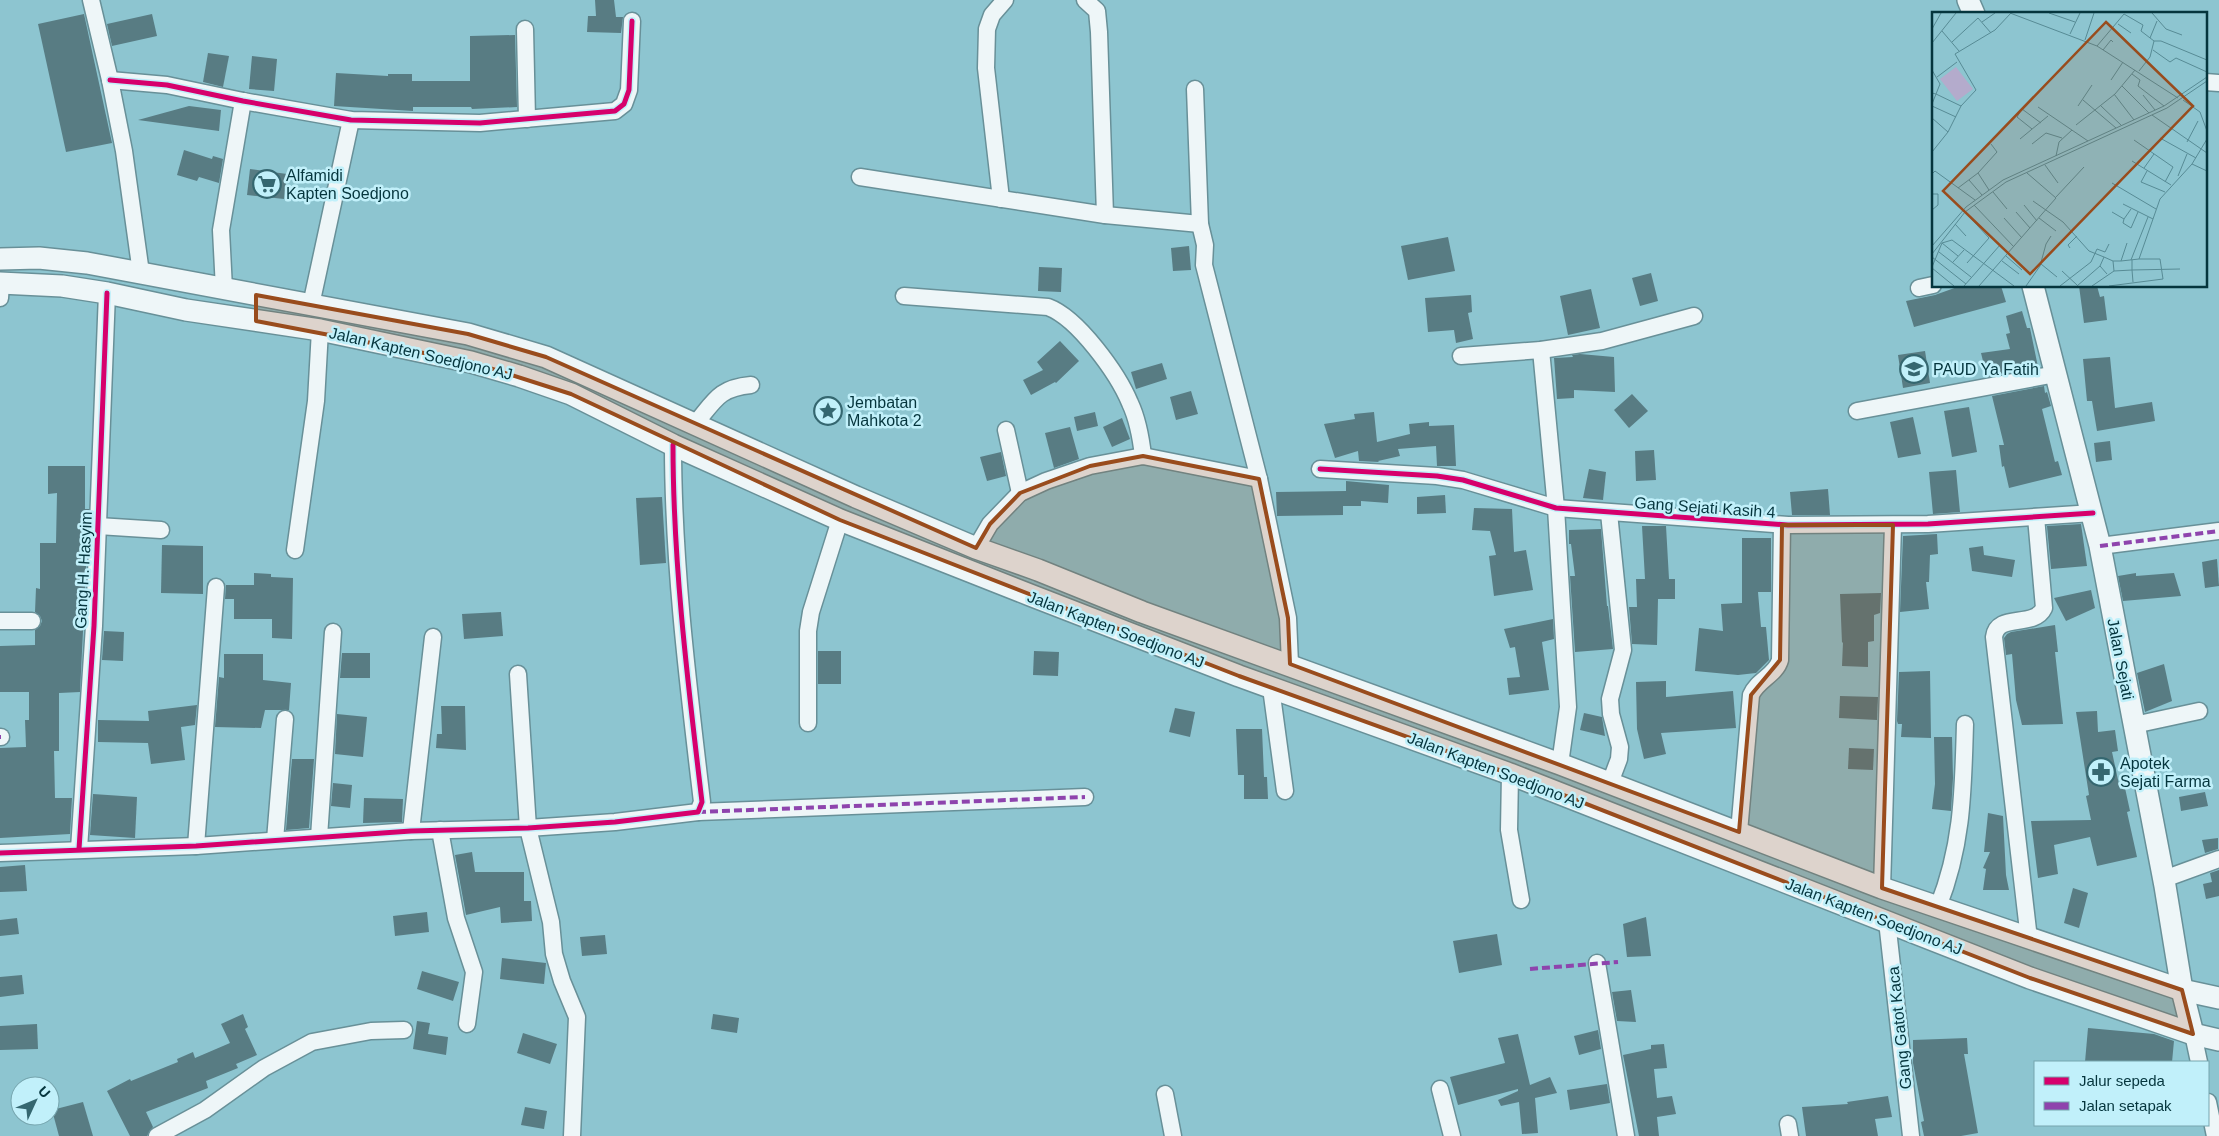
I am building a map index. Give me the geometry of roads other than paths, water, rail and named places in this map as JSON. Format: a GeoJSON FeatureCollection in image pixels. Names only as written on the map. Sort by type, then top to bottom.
{"type":"FeatureCollection","features":[{"type":"Feature","properties":{"kind":"main road"},"geometry":{"type":"LineString","coordinates":[[1968,0],[1973,12]]}},
{"type":"Feature","properties":{"kind":"main road","name":"Jalan Kapten Soedjono AJ"},"geometry":{"type":"LineString","coordinates":[[0,259],[39,258],[141,273],[468,334],[546,357],[856,497],[976,548],[1038,570],[1142,612],[1290,664],[1610,782],[1882,888],[2182,990],[2219,998]]}},
{"type":"Feature","properties":{"kind":"main road","name":"Jalan Kapten Soedjono AJ"},"geometry":{"type":"LineString","coordinates":[[0,288],[62,286],[107,292],[186,310],[320,330],[472,362],[519,376],[571,394],[673,445],[840,520],[1239,676],[1510,774],[2030,978],[2193,1034],[2219,1040]]}},
{"type":"Feature","properties":{"kind":"main road","name":"Jalan Sejati"},"geometry":{"type":"LineString","coordinates":[[2034,288],[2100,546],[2164,880],[2182,990],[2193,1034]]}},
{"type":"Feature","properties":{"kind":"main road"},"geometry":{"type":"LineString","coordinates":[[256,295],[256,321]]}},
{"type":"Feature","properties":{"kind":"main road"},"geometry":{"type":"LineString","coordinates":[[1239,676],[1247,649]]}},
{"type":"Feature","properties":{"kind":"street"},"geometry":{"type":"LineString","coordinates":[[92,0],[124,151],[141,273]]}},
{"type":"Feature","properties":{"kind":"street"},"geometry":{"type":"LineString","coordinates":[[1001,199],[986,58],[987,29],[992,15],[1005,0]]}},
{"type":"Feature","properties":{"kind":"street"},"geometry":{"type":"LineString","coordinates":[[1085,0],[1097,12],[1099,32],[1105,216]]}},
{"type":"Feature","properties":{"kind":"street"},"geometry":{"type":"LineString","coordinates":[[110,80],[167,85],[243,101],[351,120],[480,123],[615,111],[620,108],[627,98],[629,90],[632,21]]}},
{"type":"Feature","properties":{"kind":"street"},"geometry":{"type":"LineString","coordinates":[[525,29],[527,119]]}},
{"type":"Feature","properties":{"kind":"street"},"geometry":{"type":"LineString","coordinates":[[2206,82],[2219,84]]}},
{"type":"Feature","properties":{"kind":"street"},"geometry":{"type":"LineString","coordinates":[[1195,89],[1200,224],[1205,244],[1204,265],[1259,479],[1288,618],[1290,664]]}},
{"type":"Feature","properties":{"kind":"street"},"geometry":{"type":"LineString","coordinates":[[224,289],[221,230],[243,101]]}},
{"type":"Feature","properties":{"kind":"street"},"geometry":{"type":"LineString","coordinates":[[310,305],[351,120]]}},
{"type":"Feature","properties":{"kind":"street"},"geometry":{"type":"LineString","coordinates":[[860,177],[1105,216],[1200,224]]}},
{"type":"Feature","properties":{"kind":"street","name":"Gang H. Hasyim"},"geometry":{"type":"LineString","coordinates":[[79,849],[98,526],[107,292]]}},
{"type":"Feature","properties":{"kind":"street"},"geometry":{"type":"LineString","coordinates":[[904,296],[1048,307],[1066,316],[1095,348],[1120,384],[1130,403],[1136,421],[1144,456]]}},
{"type":"Feature","properties":{"kind":"street"},"geometry":{"type":"LineString","coordinates":[[1461,356],[1541,350],[1602,341],[1694,316]]}},
{"type":"Feature","properties":{"kind":"street"},"geometry":{"type":"LineString","coordinates":[[295,550],[316,401],[320,330]]}},
{"type":"Feature","properties":{"kind":"street"},"geometry":{"type":"LineString","coordinates":[[1541,350],[1556,508],[1568,707],[1560,764]]}},
{"type":"Feature","properties":{"kind":"street"},"geometry":{"type":"LineString","coordinates":[[1858,411],[2056,374]]}},
{"type":"Feature","properties":{"kind":"street"},"geometry":{"type":"LineString","coordinates":[[696,424],[717,398],[733,387],[751,385]]}},
{"type":"Feature","properties":{"kind":"street"},"geometry":{"type":"LineString","coordinates":[[1006,430],[1020,493]]}},
{"type":"Feature","properties":{"kind":"street"},"geometry":{"type":"LineString","coordinates":[[673,445],[674,508],[691,712],[702,802],[698,812]]}},
{"type":"Feature","properties":{"kind":"street"},"geometry":{"type":"LineString","coordinates":[[976,548],[990,524],[1020,493],[1046,481],[1090,466],[1144,456],[1259,479]]}},
{"type":"Feature","properties":{"kind":"street","name":"Gang Sejati Kasih 4"},"geometry":{"type":"LineString","coordinates":[[1320,469],[1437,476],[1463,480],[1556,508],[1782,525],[1893,524],[2092,513]]}},
{"type":"Feature","properties":{"kind":"street"},"geometry":{"type":"LineString","coordinates":[[1609,513],[1623,650],[1610,699],[1611,714],[1620,747],[1610,782]]}},
{"type":"Feature","properties":{"kind":"street"},"geometry":{"type":"LineString","coordinates":[[2028,939],[1994,637],[1995,631],[2000,625],[2038,617],[2044,608],[2036,517]]}},
{"type":"Feature","properties":{"kind":"street"},"geometry":{"type":"LineString","coordinates":[[808,723],[808,631],[811,612],[840,520]]}},
{"type":"Feature","properties":{"kind":"street"},"geometry":{"type":"LineString","coordinates":[[1882,888],[1893,524]]}},
{"type":"Feature","properties":{"kind":"street"},"geometry":{"type":"LineString","coordinates":[[1739,832],[1751,695],[1755,685],[1774,670],[1780,660],[1782,525]]}},
{"type":"Feature","properties":{"kind":"street"},"geometry":{"type":"LineString","coordinates":[[98,526],[161,530]]}},
{"type":"Feature","properties":{"kind":"street"},"geometry":{"type":"LineString","coordinates":[[2100,546],[2219,530]]}},
{"type":"Feature","properties":{"kind":"street"},"geometry":{"type":"LineString","coordinates":[[196,846],[216,586]]}},
{"type":"Feature","properties":{"kind":"street"},"geometry":{"type":"LineString","coordinates":[[0,621],[32,622]]}},
{"type":"Feature","properties":{"kind":"street"},"geometry":{"type":"LineString","coordinates":[[318,837],[333,632]]}},
{"type":"Feature","properties":{"kind":"street"},"geometry":{"type":"LineString","coordinates":[[411,830],[433,636]]}},
{"type":"Feature","properties":{"kind":"street"},"geometry":{"type":"LineString","coordinates":[[518,674],[528,828],[551,922],[554,954],[562,981],[577,1017],[572,1136]]}},
{"type":"Feature","properties":{"kind":"street"},"geometry":{"type":"LineString","coordinates":[[1270,688],[1285,791]]}},
{"type":"Feature","properties":{"kind":"street"},"geometry":{"type":"LineString","coordinates":[[2134,725],[2199,711]]}},
{"type":"Feature","properties":{"kind":"street"},"geometry":{"type":"LineString","coordinates":[[275,840],[285,719]]}},
{"type":"Feature","properties":{"kind":"street"},"geometry":{"type":"LineString","coordinates":[[1938,907],[1950,876],[1960,832],[1963,808],[1965,724]]}},
{"type":"Feature","properties":{"kind":"street"},"geometry":{"type":"LineString","coordinates":[[1510,774],[1509,830],[1521,900]]}},
{"type":"Feature","properties":{"kind":"street"},"geometry":{"type":"LineString","coordinates":[[0,853],[196,846],[411,830],[528,828],[615,822],[698,812],[1085,796]]}},
{"type":"Feature","properties":{"kind":"street"},"geometry":{"type":"LineString","coordinates":[[440,830],[456,918],[474,972],[467,1024]]}},
{"type":"Feature","properties":{"kind":"street"},"geometry":{"type":"LineString","coordinates":[[2164,880],[2219,859]]}},
{"type":"Feature","properties":{"kind":"street","name":"Gang Gatot Kaca"},"geometry":{"type":"LineString","coordinates":[[1887,921],[1911,1136]]}},
{"type":"Feature","properties":{"kind":"street"},"geometry":{"type":"LineString","coordinates":[[1597,964],[1626,1136]]}},
{"type":"Feature","properties":{"kind":"street"},"geometry":{"type":"LineString","coordinates":[[157,1136],[205,1110],[264,1068],[312,1042],[370,1031],[404,1030]]}},
{"type":"Feature","properties":{"kind":"street"},"geometry":{"type":"LineString","coordinates":[[2193,1034],[2199,1061]]}},
{"type":"Feature","properties":{"kind":"street"},"geometry":{"type":"LineString","coordinates":[[1440,1089],[1452,1136]]}},
{"type":"Feature","properties":{"kind":"street"},"geometry":{"type":"LineString","coordinates":[[1165,1094],[1173,1136]]}},
{"type":"Feature","properties":{"kind":"street"},"geometry":{"type":"LineString","coordinates":[[2209,1107],[2215,1136]]}},
{"type":"Feature","properties":{"kind":"place","name":"Alfamidi Kapten Soedjono"},"geometry":{"type":"Point","coordinates":[267,184]}},
{"type":"Feature","properties":{"kind":"place","name":"PAUD Ya Fatih"},"geometry":{"type":"Point","coordinates":[1914,369]}},
{"type":"Feature","properties":{"kind":"place","name":"Jembatan Mahkota 2"},"geometry":{"type":"Point","coordinates":[828,411]}},
{"type":"Feature","properties":{"kind":"place","name":"Apotek Sejati Farma"},"geometry":{"type":"Point","coordinates":[2101,772]}}]}
